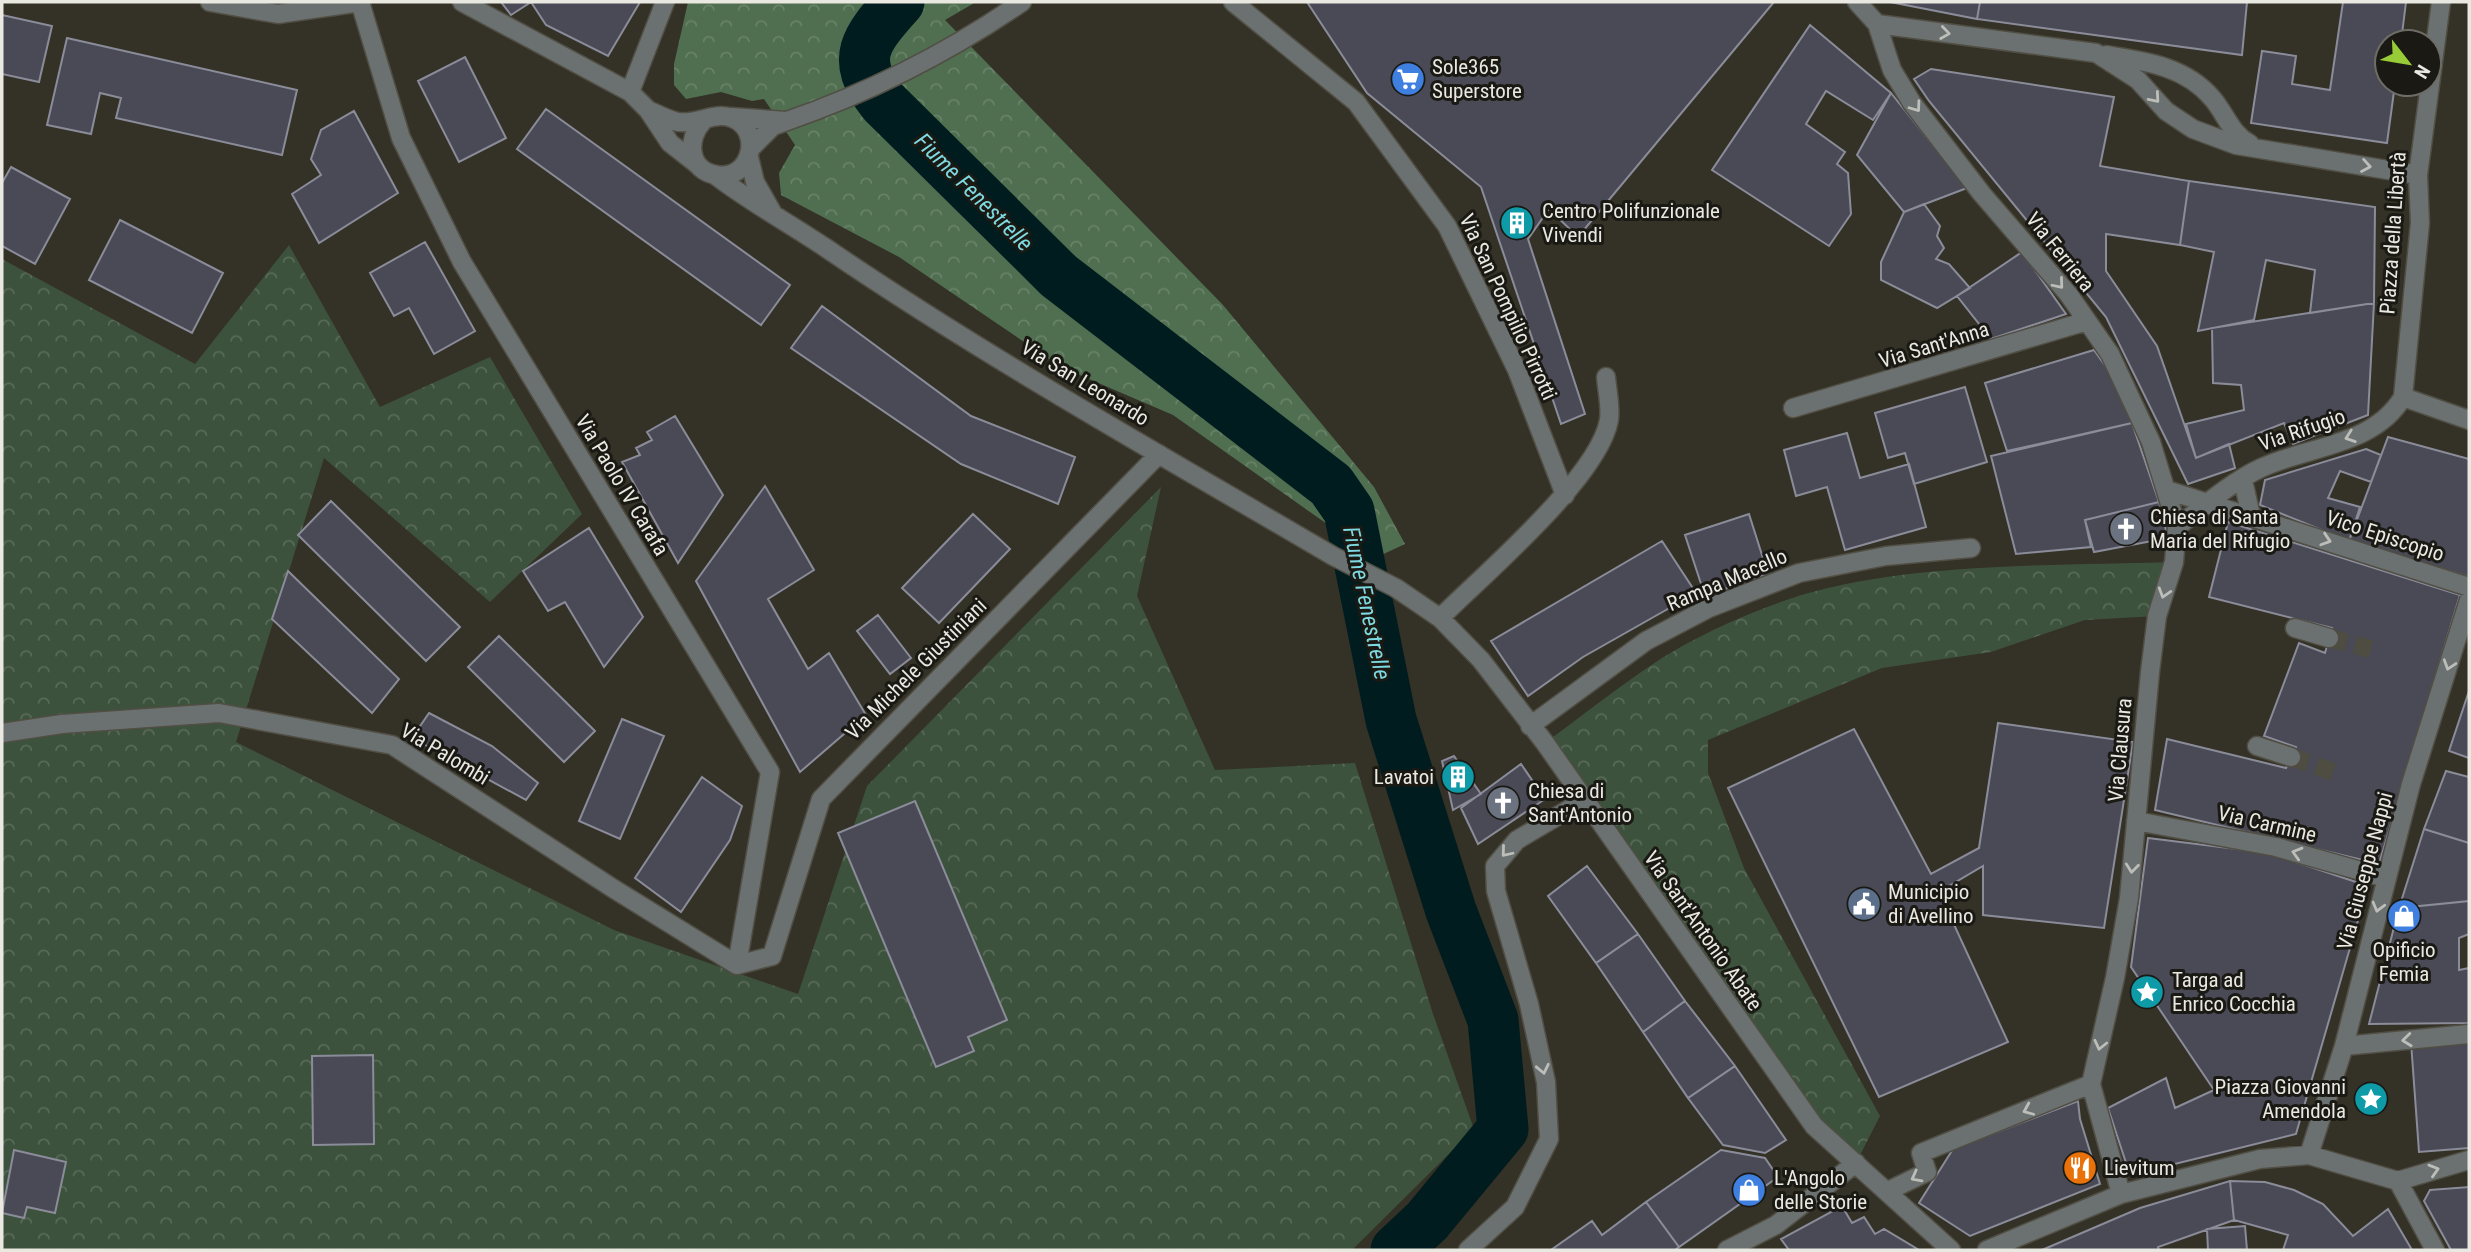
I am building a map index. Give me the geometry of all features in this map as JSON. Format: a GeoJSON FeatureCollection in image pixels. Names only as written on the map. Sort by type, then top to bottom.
{"type":"FeatureCollection","features":[{"type":"Feature","properties":{"kind":"street"},"geometry":{"type":"LineString","coordinates":[[210,2],[278,14],[360,2]]}},
{"type":"Feature","properties":{"kind":"street","name":"Via Paolo IV Carafa"},"geometry":{"type":"LineString","coordinates":[[360,2],[401,138],[462,262],[769,772],[737,965]]}},
{"type":"Feature","properties":{"kind":"street"},"geometry":{"type":"LineString","coordinates":[[462,2],[630,92],[648,110],[670,144],[715,175],[735,173],[774,126],[888,81],[980,31],[1022,2]]}},
{"type":"Feature","properties":{"kind":"street"},"geometry":{"type":"LineString","coordinates":[[630,92],[665,2]]}},
{"type":"Feature","properties":{"kind":"street","name":"Via San Pompilio Pirrotti"},"geometry":{"type":"LineString","coordinates":[[1233,2],[1356,102],[1447,226],[1517,370],[1564,495]]}},
{"type":"Feature","properties":{"kind":"street"},"geometry":{"type":"LineString","coordinates":[[1857,2],[1877,24],[2153,62],[2188,77],[2212,98],[2233,131],[2262,149]]}},
{"type":"Feature","properties":{"kind":"street","name":"Piazza della Libertà"},"geometry":{"type":"LineString","coordinates":[[2403,397],[2420,223],[2418,175],[2441,2]]}},
{"type":"Feature","properties":{"kind":"street","name":"Via Ferriera"},"geometry":{"type":"LineString","coordinates":[[1877,24],[1892,69],[1912,103],[2087,321],[2110,354],[2151,442],[2177,527]]}},
{"type":"Feature","properties":{"kind":"street"},"geometry":{"type":"LineString","coordinates":[[2096,53],[2138,79],[2166,111],[2193,129],[2236,145],[2418,175]]}},
{"type":"Feature","properties":{"kind":"street"},"geometry":{"type":"LineString","coordinates":[[648,110],[678,122],[703,121],[722,116],[791,120]]}},
{"type":"Feature","properties":{"kind":"street"},"geometry":{"type":"LineString","coordinates":[[731,117],[746,129],[755,182],[772,212]]}},
{"type":"Feature","properties":{"kind":"street"},"geometry":{"type":"LineString","coordinates":[[698,165],[693,156],[692,137],[703,121]]}},
{"type":"Feature","properties":{"kind":"street","name":"Via San Leonardo"},"geometry":{"type":"LineString","coordinates":[[715,175],[746,199],[772,212],[909,304],[1333,556],[1396,588],[1440,618]]}},
{"type":"Feature","properties":{"kind":"street","name":"Via Sant'Anna"},"geometry":{"type":"LineString","coordinates":[[1793,408],[2087,321]]}},
{"type":"Feature","properties":{"kind":"street"},"geometry":{"type":"LineString","coordinates":[[1440,618],[1564,495],[1592,458],[1609,420],[1606,377]]}},
{"type":"Feature","properties":{"kind":"street"},"geometry":{"type":"LineString","coordinates":[[2403,397],[2469,421]]}},
{"type":"Feature","properties":{"kind":"street","name":"Via Rifugio"},"geometry":{"type":"LineString","coordinates":[[2177,527],[2260,468],[2371,430],[2395,411],[2403,397]]}},
{"type":"Feature","properties":{"kind":"street","name":"Via Michele Giustiniani"},"geometry":{"type":"LineString","coordinates":[[737,965],[772,956],[821,799],[1159,454]]}},
{"type":"Feature","properties":{"kind":"street"},"geometry":{"type":"LineString","coordinates":[[2243,480],[2251,516]]}},
{"type":"Feature","properties":{"kind":"street","name":"Vico Episcopio"},"geometry":{"type":"LineString","coordinates":[[2167,490],[2469,587]]}},
{"type":"Feature","properties":{"kind":"street","name":"Via Clausura"},"geometry":{"type":"LineString","coordinates":[[2091,1084],[2115,978],[2129,898],[2144,725],[2157,616],[2174,562],[2177,527]]}},
{"type":"Feature","properties":{"kind":"street","name":"Rampa Macello"},"geometry":{"type":"LineString","coordinates":[[1530,726],[1646,641],[1709,608],[1799,573],[1886,556],[1970,548]]}},
{"type":"Feature","properties":{"kind":"street","name":"Via Giuseppe Nappi"},"geometry":{"type":"LineString","coordinates":[[2309,1155],[2344,1046],[2411,784],[2469,600]]}},
{"type":"Feature","properties":{"kind":"street","name":"Via Sant'Antonio Abate"},"geometry":{"type":"LineString","coordinates":[[1440,618],[1481,660],[1545,743],[1583,801],[1814,1126],[1951,1250]]}},
{"type":"Feature","properties":{"kind":"street"},"geometry":{"type":"LineString","coordinates":[[2295,628],[2329,638]]}},
{"type":"Feature","properties":{"kind":"street","name":"Via Palombi"},"geometry":{"type":"LineString","coordinates":[[2,733],[62,724],[219,713],[392,745],[614,890],[737,965]]}},
{"type":"Feature","properties":{"kind":"street"},"geometry":{"type":"LineString","coordinates":[[2257,746],[2291,757]]}},
{"type":"Feature","properties":{"kind":"street"},"geometry":{"type":"LineString","coordinates":[[1468,1250],[1515,1207],[1549,1139],[1546,1082],[1530,1004],[1496,891],[1495,866],[1517,840],[1583,801]]}},
{"type":"Feature","properties":{"kind":"street","name":"Via Carmine"},"geometry":{"type":"LineString","coordinates":[[2136,821],[2276,847],[2386,878]]}},
{"type":"Feature","properties":{"kind":"street"},"geometry":{"type":"LineString","coordinates":[[2115,978],[2129,994]]}},
{"type":"Feature","properties":{"kind":"street"},"geometry":{"type":"LineString","coordinates":[[2344,1046],[2469,1034]]}},
{"type":"Feature","properties":{"kind":"street"},"geometry":{"type":"LineString","coordinates":[[1888,1191],[1927,1172],[1921,1153],[2091,1084],[2121,1194]]}},
{"type":"Feature","properties":{"kind":"street"},"geometry":{"type":"LineString","coordinates":[[1987,1250],[2121,1194],[2260,1158],[2309,1155],[2398,1181],[2469,1160]]}},
{"type":"Feature","properties":{"kind":"street"},"geometry":{"type":"LineString","coordinates":[[1727,1250],[1776,1225],[1856,1163]]}},
{"type":"Feature","properties":{"kind":"street"},"geometry":{"type":"LineString","coordinates":[[2398,1181],[2435,1250]]}},
{"type":"Feature","properties":{"kind":"green space"},"geometry":{"type":"Polygon","coordinates":[[[688,2],[976,2],[945,20],[1223,305],[1374,487],[1405,544],[1375,558],[1173,415],[1061,367],[899,257],[781,195],[779,173],[795,145],[764,99],[752,101],[721,92],[686,99],[674,85],[674,64],[688,2]]]}},
{"type":"Feature","properties":{"kind":"green space"},"geometry":{"type":"Polygon","coordinates":[[[289,245],[380,407],[490,357],[582,514],[490,602],[324,458],[236,742],[614,930],[798,994],[867,786],[1161,487],[1137,596],[1215,770],[1355,763],[1433,1014],[1474,1129],[1352,1250],[2,1250],[2,259],[195,364],[289,245]]]}},
{"type":"Feature","properties":{"kind":"green space"},"geometry":{"type":"Polygon","coordinates":[[[2174,562],[2157,616],[2085,620],[1991,652],[1882,668],[1708,740],[1708,773],[1744,868],[1880,1116],[1856,1163],[1814,1126],[1545,743],[1672,652],[1728,623],[1805,594],[1893,576],[1940,571],[2036,565],[2174,562]]]}},
{"type":"Feature","properties":{"kind":"building"},"geometry":{"type":"Polygon","coordinates":[[[501,2],[531,2],[511,15],[501,2]]]}},
{"type":"Feature","properties":{"kind":"building"},"geometry":{"type":"Polygon","coordinates":[[[531,2],[640,2],[608,56],[546,25],[531,2]]]}},
{"type":"Feature","properties":{"kind":"building","name":"Centro Polifunzionale Vivendi"},"geometry":{"type":"Polygon","coordinates":[[[1307,2],[1774,2],[1578,237],[1549,209],[1528,239],[1585,414],[1561,424],[1481,187],[1367,93],[1307,2]]]}},
{"type":"Feature","properties":{"kind":"building"},"geometry":{"type":"Polygon","coordinates":[[[1890,2],[1980,2],[1977,19],[1890,2]]]}},
{"type":"Feature","properties":{"kind":"building"},"geometry":{"type":"Polygon","coordinates":[[[1980,2],[2247,2],[2242,55],[1977,19],[1980,2]]]}},
{"type":"Feature","properties":{"kind":"building"},"geometry":{"type":"Polygon","coordinates":[[[2343,2],[2406,2],[2403,28],[2373,28],[2373,98],[2393,98],[2387,143],[2251,123],[2262,51],[2296,56],[2292,84],[2330,90],[2343,2]]]}},
{"type":"Feature","properties":{"kind":"building"},"geometry":{"type":"Polygon","coordinates":[[[2,15],[52,26],[39,82],[2,74],[2,15]]]}},
{"type":"Feature","properties":{"kind":"building"},"geometry":{"type":"Polygon","coordinates":[[[1810,25],[1891,93],[1873,120],[1826,91],[1806,124],[1845,152],[1837,164],[1848,173],[1851,214],[1829,246],[1712,170],[1810,25]]]}},
{"type":"Feature","properties":{"kind":"building"},"geometry":{"type":"Polygon","coordinates":[[[67,38],[297,90],[282,155],[116,118],[121,98],[100,93],[91,134],[47,125],[67,38]]]}},
{"type":"Feature","properties":{"kind":"building"},"geometry":{"type":"Polygon","coordinates":[[[465,57],[506,138],[459,162],[418,81],[465,57]]]}},
{"type":"Feature","properties":{"kind":"building"},"geometry":{"type":"Polygon","coordinates":[[[1931,69],[2114,97],[2100,166],[2189,181],[2180,245],[2106,234],[2106,271],[2157,346],[2196,458],[2229,444],[2235,468],[2188,484],[2106,317],[1929,101],[1914,79],[1931,69]]]}},
{"type":"Feature","properties":{"kind":"building"},"geometry":{"type":"Polygon","coordinates":[[[1891,93],[1967,188],[1904,212],[1857,155],[1891,93]]]}},
{"type":"Feature","properties":{"kind":"building"},"geometry":{"type":"Polygon","coordinates":[[[546,109],[790,285],[761,325],[517,149],[546,109]]]}},
{"type":"Feature","properties":{"kind":"building"},"geometry":{"type":"Polygon","coordinates":[[[354,111],[398,193],[319,243],[292,194],[321,175],[311,159],[321,130],[354,111]]]}},
{"type":"Feature","properties":{"kind":"building"},"geometry":{"type":"Polygon","coordinates":[[[11,167],[70,199],[35,264],[2,246],[2,183],[11,167]]]}},
{"type":"Feature","properties":{"kind":"building"},"geometry":{"type":"Polygon","coordinates":[[[2189,181],[2375,207],[2374,303],[2310,313],[2315,270],[2266,260],[2254,320],[2198,331],[2214,252],[2180,245],[2189,181]]]}},
{"type":"Feature","properties":{"kind":"building"},"geometry":{"type":"Polygon","coordinates":[[[1924,204],[1940,226],[1937,236],[1944,248],[1936,259],[1949,264],[1970,288],[1937,308],[1881,280],[1881,262],[1904,212],[1924,204]]]}},
{"type":"Feature","properties":{"kind":"building"},"geometry":{"type":"Polygon","coordinates":[[[120,220],[223,273],[192,333],[89,280],[120,220]]]}},
{"type":"Feature","properties":{"kind":"building"},"geometry":{"type":"Polygon","coordinates":[[[425,242],[475,331],[434,354],[409,308],[394,316],[370,273],[425,242]]]}},
{"type":"Feature","properties":{"kind":"building"},"geometry":{"type":"Polygon","coordinates":[[[2022,252],[2066,314],[1991,339],[1957,296],[2022,252]]]}},
{"type":"Feature","properties":{"kind":"building"},"geometry":{"type":"Polygon","coordinates":[[[2374,303],[2368,415],[2293,444],[2284,423],[2196,458],[2186,424],[2244,410],[2241,385],[2213,383],[2212,328],[2374,303]]]}},
{"type":"Feature","properties":{"kind":"building"},"geometry":{"type":"Polygon","coordinates":[[[822,306],[971,416],[1075,457],[1058,504],[961,464],[791,348],[822,306]]]}},
{"type":"Feature","properties":{"kind":"building"},"geometry":{"type":"Polygon","coordinates":[[[2094,350],[2116,381],[2132,423],[2007,451],[1985,383],[2094,350]]]}},
{"type":"Feature","properties":{"kind":"building"},"geometry":{"type":"Polygon","coordinates":[[[1965,387],[1987,462],[1914,484],[1905,453],[1888,458],[1875,413],[1965,387]]]}},
{"type":"Feature","properties":{"kind":"building"},"geometry":{"type":"Polygon","coordinates":[[[675,416],[723,495],[678,563],[622,462],[640,455],[636,448],[652,440],[647,432],[675,416]]]}},
{"type":"Feature","properties":{"kind":"building"},"geometry":{"type":"Polygon","coordinates":[[[2132,423],[2159,502],[2085,520],[2091,547],[2016,554],[1991,456],[2132,423]]]}},
{"type":"Feature","properties":{"kind":"building"},"geometry":{"type":"Polygon","coordinates":[[[1847,433],[1860,478],[1909,464],[1926,527],[1845,550],[1827,487],[1796,496],[1784,450],[1847,433]]]}},
{"type":"Feature","properties":{"kind":"building"},"geometry":{"type":"Polygon","coordinates":[[[2388,437],[2469,459],[2469,577],[2349,541],[2388,437]]]}},
{"type":"Feature","properties":{"kind":"building"},"geometry":{"type":"Polygon","coordinates":[[[2366,449],[2381,455],[2371,482],[2340,471],[2328,498],[2360,507],[2349,541],[2260,505],[2265,480],[2366,449]]]}},
{"type":"Feature","properties":{"kind":"building"},"geometry":{"type":"Polygon","coordinates":[[[765,486],[814,570],[768,599],[808,669],[829,653],[866,715],[800,772],[696,581],[765,486]]]}},
{"type":"Feature","properties":{"kind":"building"},"geometry":{"type":"Polygon","coordinates":[[[331,501],[460,627],[426,661],[298,535],[331,501]]]}},
{"type":"Feature","properties":{"kind":"building","name":"Chiesa di Santa Maria del Rifugio"},"geometry":{"type":"Polygon","coordinates":[[[2159,502],[2168,538],[2094,552],[2085,520],[2159,502]]]}},
{"type":"Feature","properties":{"kind":"building"},"geometry":{"type":"Polygon","coordinates":[[[973,514],[1010,549],[939,623],[902,588],[973,514]]]}},
{"type":"Feature","properties":{"kind":"building"},"geometry":{"type":"Polygon","coordinates":[[[1749,514],[1768,574],[1705,596],[1685,535],[1749,514]]]}},
{"type":"Feature","properties":{"kind":"building"},"geometry":{"type":"Polygon","coordinates":[[[2228,522],[2460,595],[2379,864],[2155,810],[2167,739],[2286,768],[2296,747],[2264,736],[2299,643],[2325,653],[2332,628],[2209,597],[2228,522]]]}},
{"type":"Feature","properties":{"kind":"building"},"geometry":{"type":"Polygon","coordinates":[[[589,528],[643,617],[604,667],[565,602],[548,611],[523,571],[589,528]]]}},
{"type":"Feature","properties":{"kind":"building"},"geometry":{"type":"Polygon","coordinates":[[[1662,541],[1696,593],[1583,657],[1528,696],[1491,641],[1662,541]]]}},
{"type":"Feature","properties":{"kind":"building"},"geometry":{"type":"Polygon","coordinates":[[[288,571],[399,679],[372,713],[272,619],[288,571]]]}},
{"type":"Feature","properties":{"kind":"building"},"geometry":{"type":"Polygon","coordinates":[[[878,615],[911,658],[890,674],[857,631],[878,615]]]}},
{"type":"Feature","properties":{"kind":"building"},"geometry":{"type":"Polygon","coordinates":[[[499,636],[595,731],[564,762],[468,667],[499,636]]]}},
{"type":"Feature","properties":{"kind":"building"},"geometry":{"type":"Polygon","coordinates":[[[2469,691],[2469,758],[2449,751],[2469,691]]]}},
{"type":"Feature","properties":{"kind":"building"},"geometry":{"type":"Polygon","coordinates":[[[429,713],[492,746],[538,783],[526,800],[412,738],[429,713]]]}},
{"type":"Feature","properties":{"kind":"building"},"geometry":{"type":"Polygon","coordinates":[[[622,719],[664,736],[620,839],[579,821],[622,719]]]}},
{"type":"Feature","properties":{"kind":"building","name":"Municipio di Avellino"},"geometry":{"type":"Polygon","coordinates":[[[1998,723],[2133,742],[2104,928],[1983,915],[1983,866],[1939,892],[2008,1042],[1879,1097],[1728,788],[1854,729],[1931,874],[1979,848],[1998,723]]]}},
{"type":"Feature","properties":{"kind":"building","name":"Lavatoi"},"geometry":{"type":"Polygon","coordinates":[[[1454,756],[1481,794],[1453,810],[1442,761],[1454,756]]]}},
{"type":"Feature","properties":{"kind":"building","name":"Chiesa di Sant'Antonio"},"geometry":{"type":"Polygon","coordinates":[[[1521,764],[1545,799],[1478,844],[1461,808],[1521,764]]]}},
{"type":"Feature","properties":{"kind":"building"},"geometry":{"type":"Polygon","coordinates":[[[2446,771],[2469,777],[2469,843],[2424,829],[2446,771]]]}},
{"type":"Feature","properties":{"kind":"building"},"geometry":{"type":"Polygon","coordinates":[[[702,777],[742,806],[730,840],[681,912],[635,878],[702,777]]]}},
{"type":"Feature","properties":{"kind":"building"},"geometry":{"type":"Polygon","coordinates":[[[915,801],[1007,1020],[968,1037],[974,1051],[936,1067],[838,833],[915,801]]]}},
{"type":"Feature","properties":{"kind":"building"},"geometry":{"type":"Polygon","coordinates":[[[2424,829],[2469,843],[2469,901],[2399,908],[2424,829]]]}},
{"type":"Feature","properties":{"kind":"building"},"geometry":{"type":"Polygon","coordinates":[[[2148,838],[2269,853],[2368,886],[2296,1134],[2130,1175],[2108,1108],[2166,1078],[2175,1108],[2214,1090],[2131,967],[2148,838]]]}},
{"type":"Feature","properties":{"kind":"building"},"geometry":{"type":"Polygon","coordinates":[[[1587,866],[1638,934],[1596,963],[1548,896],[1587,866]]]}},
{"type":"Feature","properties":{"kind":"building"},"geometry":{"type":"Polygon","coordinates":[[[2469,901],[2469,934],[2459,938],[2459,970],[2469,968],[2469,1023],[2369,1024],[2399,908],[2469,901]]]}},
{"type":"Feature","properties":{"kind":"building"},"geometry":{"type":"Polygon","coordinates":[[[1638,934],[1685,1001],[1643,1032],[1596,963],[1638,934]]]}},
{"type":"Feature","properties":{"kind":"building"},"geometry":{"type":"Polygon","coordinates":[[[1685,1001],[1735,1066],[1688,1098],[1643,1032],[1685,1001]]]}},
{"type":"Feature","properties":{"kind":"building"},"geometry":{"type":"Polygon","coordinates":[[[2469,1038],[2469,1148],[2419,1152],[2411,1042],[2469,1038]]]}},
{"type":"Feature","properties":{"kind":"building"},"geometry":{"type":"Polygon","coordinates":[[[373,1055],[374,1144],[313,1145],[312,1056],[373,1055]]]}},
{"type":"Feature","properties":{"kind":"building"},"geometry":{"type":"Polygon","coordinates":[[[1735,1066],[1786,1140],[1765,1153],[1723,1145],[1688,1098],[1735,1066]]]}},
{"type":"Feature","properties":{"kind":"building"},"geometry":{"type":"Polygon","coordinates":[[[2078,1101],[2080,1119],[2100,1184],[1970,1236],[1919,1203],[1953,1149],[2078,1101]]]}},
{"type":"Feature","properties":{"kind":"building"},"geometry":{"type":"Polygon","coordinates":[[[14,1150],[66,1162],[55,1213],[27,1207],[24,1218],[2,1213],[14,1150]]]}},
{"type":"Feature","properties":{"kind":"building"},"geometry":{"type":"Polygon","coordinates":[[[1721,1150],[1765,1158],[1778,1177],[1679,1247],[1646,1202],[1721,1150]]]}},
{"type":"Feature","properties":{"kind":"building"},"geometry":{"type":"Polygon","coordinates":[[[2230,1181],[2234,1220],[2158,1247],[2159,1250],[2042,1250],[2140,1208],[2230,1181]]]}},
{"type":"Feature","properties":{"kind":"building"},"geometry":{"type":"Polygon","coordinates":[[[2230,1181],[2265,1182],[2294,1190],[2323,1204],[2353,1236],[2388,1209],[2412,1250],[2283,1250],[2288,1235],[2234,1220],[2230,1181]]]}},
{"type":"Feature","properties":{"kind":"building"},"geometry":{"type":"Polygon","coordinates":[[[2469,1187],[2469,1250],[2451,1250],[2424,1201],[2430,1190],[2469,1187]]]}},
{"type":"Feature","properties":{"kind":"building"},"geometry":{"type":"Polygon","coordinates":[[[1646,1202],[1679,1247],[1675,1250],[1551,1250],[1592,1221],[1602,1235],[1646,1202]]]}},
{"type":"Feature","properties":{"kind":"building"},"geometry":{"type":"Polygon","coordinates":[[[1842,1206],[1852,1223],[1864,1217],[1875,1234],[1884,1229],[1919,1250],[1789,1250],[1781,1239],[1842,1206]]]}},
{"type":"Feature","properties":{"kind":"building"},"geometry":{"type":"Polygon","coordinates":[[[2245,1226],[2247,1250],[2208,1250],[2207,1229],[2245,1226]]]}},
{"type":"Feature","properties":{"kind":"waterway","name":"Fiume Fenestrelle"},"geometry":{"type":"LineString","coordinates":[[899,2],[870,38],[864,61],[873,87],[883,102],[1059,276],[1331,485],[1349,511],[1391,720],[1451,911],[1493,1020],[1503,1129],[1427,1221],[1396,1250]]}},
{"type":"Feature","properties":{"kind":"tunnel"},"geometry":{"type":"LineString","coordinates":[[2329,638],[2371,649]]}},
{"type":"Feature","properties":{"kind":"tunnel"},"geometry":{"type":"LineString","coordinates":[[2291,757],[2333,772]]}},
{"type":"Feature","properties":{"kind":"place","name":"Sole365 Superstore"},"geometry":{"type":"Point","coordinates":[1408,79]}},
{"type":"Feature","properties":{"kind":"place","name":"Centro Polifunzionale Vivendi"},"geometry":{"type":"Point","coordinates":[1517,223]}},
{"type":"Feature","properties":{"kind":"place","name":"Chiesa di Santa Maria del Rifugio"},"geometry":{"type":"Point","coordinates":[2126,529]}},
{"type":"Feature","properties":{"kind":"place","name":"Lavatoi"},"geometry":{"type":"Point","coordinates":[1458,777]}},
{"type":"Feature","properties":{"kind":"place","name":"Chiesa di Sant'Antonio"},"geometry":{"type":"Point","coordinates":[1503,803]}},
{"type":"Feature","properties":{"kind":"place","name":"Municipio di Avellino"},"geometry":{"type":"Point","coordinates":[1864,904]}},
{"type":"Feature","properties":{"kind":"place","name":"Opificio Femia"},"geometry":{"type":"Point","coordinates":[2404,916]}},
{"type":"Feature","properties":{"kind":"place","name":"Targa ad Enrico Cocchia"},"geometry":{"type":"Point","coordinates":[2147,992]}},
{"type":"Feature","properties":{"kind":"place","name":"Piazza Giovanni Amendola"},"geometry":{"type":"Point","coordinates":[2371,1099]}},
{"type":"Feature","properties":{"kind":"place","name":"Lievitum"},"geometry":{"type":"Point","coordinates":[2080,1168]}},
{"type":"Feature","properties":{"kind":"place","name":"L'Angolo delle Storie"},"geometry":{"type":"Point","coordinates":[1749,1190]}}]}
